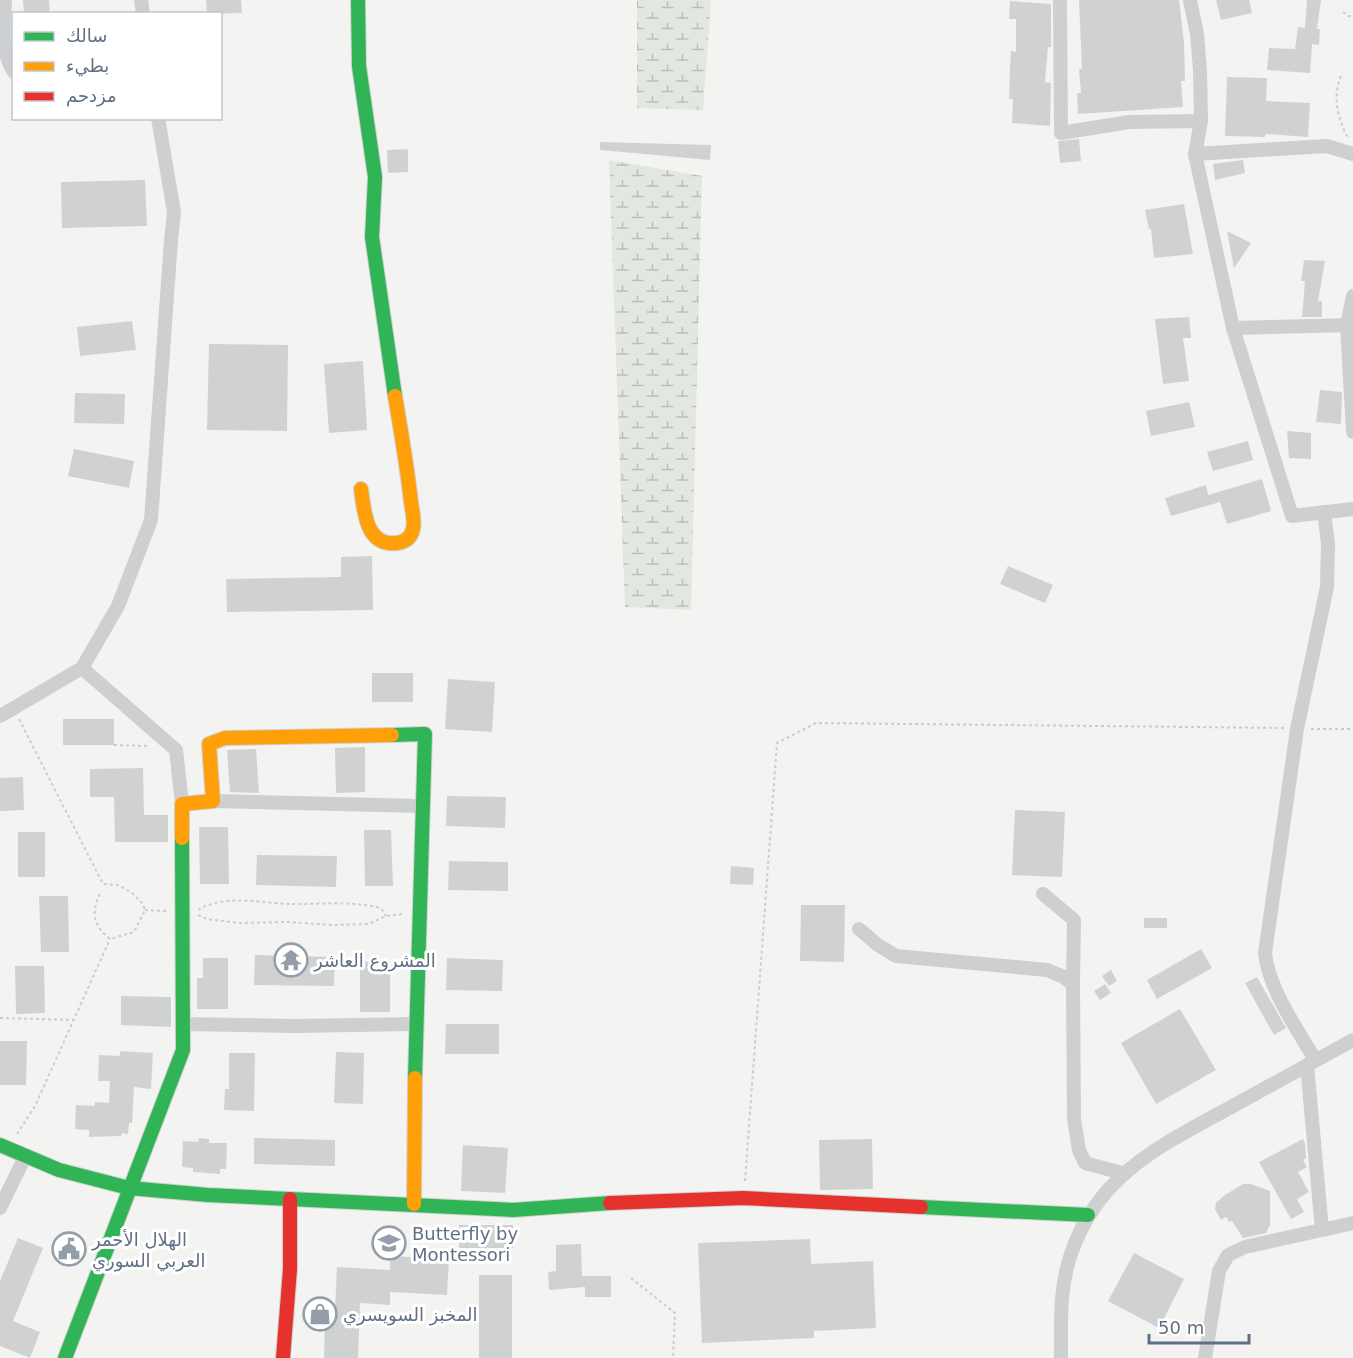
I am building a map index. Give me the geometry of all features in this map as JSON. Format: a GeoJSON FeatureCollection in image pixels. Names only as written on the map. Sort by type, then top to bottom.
{"type":"FeatureCollection","features":[{"type":"Feature","properties":{"kind":"street"},"geometry":{"type":"LineString","coordinates":[[5,0],[4,36],[7,62],[12,69]]}},
{"type":"Feature","properties":{"kind":"street"},"geometry":{"type":"LineString","coordinates":[[358,0],[359,66],[375,177],[372,237],[384,328],[407,466],[414,527],[408,540],[390,544],[380,543],[374,539],[370,532],[361,489]]}},
{"type":"Feature","properties":{"kind":"street"},"geometry":{"type":"LineString","coordinates":[[1060,0],[1061,133],[1129,122],[1201,121]]}},
{"type":"Feature","properties":{"kind":"street"},"geometry":{"type":"LineString","coordinates":[[1190,0],[1197,34],[1201,121],[1195,154],[1233,328],[1292,516],[1353,509]]}},
{"type":"Feature","properties":{"kind":"street"},"geometry":{"type":"LineString","coordinates":[[0,716],[82,668],[118,606],[151,520],[174,212],[158,120]]}},
{"type":"Feature","properties":{"kind":"street"},"geometry":{"type":"LineString","coordinates":[[1195,154],[1327,146],[1351,148]]}},
{"type":"Feature","properties":{"kind":"street"},"geometry":{"type":"LineString","coordinates":[[1353,296],[1350,325],[1353,432]]}},
{"type":"Feature","properties":{"kind":"street"},"geometry":{"type":"LineString","coordinates":[[1233,328],[1350,325]]}},
{"type":"Feature","properties":{"kind":"street"},"geometry":{"type":"LineString","coordinates":[[1322,1230],[1311,1063],[1273,984],[1265,953],[1297,729],[1327,587],[1328,544],[1324,512]]}},
{"type":"Feature","properties":{"kind":"street"},"geometry":{"type":"LineString","coordinates":[[65,1358],[183,1050],[182,804],[176,750],[82,668]]}},
{"type":"Feature","properties":{"kind":"street"},"geometry":{"type":"LineString","coordinates":[[213,801],[209,744],[225,738],[425,734],[416,1024],[414,1204]]}},
{"type":"Feature","properties":{"kind":"street"},"geometry":{"type":"LineString","coordinates":[[182,804],[213,801],[422,806]]}},
{"type":"Feature","properties":{"kind":"street"},"geometry":{"type":"LineString","coordinates":[[1043,894],[1074,920],[1072,985],[1074,1119],[1079,1150],[1085,1163],[1122,1173]]}},
{"type":"Feature","properties":{"kind":"street"},"geometry":{"type":"LineString","coordinates":[[859,929],[896,956],[1047,970],[1064,976],[1072,985]]}},
{"type":"Feature","properties":{"kind":"street"},"geometry":{"type":"LineString","coordinates":[[183,1024],[295,1026],[416,1024]]}},
{"type":"Feature","properties":{"kind":"street"},"geometry":{"type":"LineString","coordinates":[[1061,1358],[1065,1277],[1078,1235],[1088,1215],[1122,1173],[1162,1145],[1353,1040]]}},
{"type":"Feature","properties":{"kind":"street"},"geometry":{"type":"LineString","coordinates":[[4,1147],[59,1170],[129,1188],[208,1195],[513,1210],[674,1199],[743,1197],[1088,1215]]}},
{"type":"Feature","properties":{"kind":"street"},"geometry":{"type":"LineString","coordinates":[[0,1208],[25,1157]]}},
{"type":"Feature","properties":{"kind":"street"},"geometry":{"type":"LineString","coordinates":[[283,1358],[290,1269],[290,1199]]}},
{"type":"Feature","properties":{"kind":"street"},"geometry":{"type":"LineString","coordinates":[[1206,1358],[1219,1271],[1228,1255],[1245,1247],[1353,1222]]}},
{"type":"Feature","properties":{"kind":"path"},"geometry":{"type":"LineString","coordinates":[[1343,12],[1348,16],[1353,16]]}},
{"type":"Feature","properties":{"kind":"path"},"geometry":{"type":"LineString","coordinates":[[1341,76],[1336,108],[1351,148]]}},
{"type":"Feature","properties":{"kind":"path"},"geometry":{"type":"LineString","coordinates":[[4,1147],[35,1106],[110,939],[134,932],[145,910],[143,904],[132,893],[118,885],[103,884],[14,708]]}},
{"type":"Feature","properties":{"kind":"path"},"geometry":{"type":"LineString","coordinates":[[743,1197],[777,742],[816,723],[1353,729]]}},
{"type":"Feature","properties":{"kind":"path"},"geometry":{"type":"LineString","coordinates":[[114,745],[171,746]]}},
{"type":"Feature","properties":{"kind":"path"},"geometry":{"type":"LineString","coordinates":[[102,891],[94,905],[95,919],[101,932],[110,939]]}},
{"type":"Feature","properties":{"kind":"path"},"geometry":{"type":"LineString","coordinates":[[386,916],[381,908],[365,904],[292,904],[242,900],[218,903],[203,907],[193,913],[207,919],[239,923],[289,922],[333,925],[369,924],[386,916],[402,914]]}},
{"type":"Feature","properties":{"kind":"path"},"geometry":{"type":"LineString","coordinates":[[0,1018],[74,1020]]}},
{"type":"Feature","properties":{"kind":"path"},"geometry":{"type":"LineString","coordinates":[[631,1278],[675,1313],[673,1358]]}},
{"type":"Feature","properties":{"kind":"green space"},"geometry":{"type":"Polygon","coordinates":[[[637,0],[711,0],[703,110],[637,108],[637,0]]]}},
{"type":"Feature","properties":{"kind":"green space"},"geometry":{"type":"Polygon","coordinates":[[[609,160],[702,176],[691,610],[625,607],[609,160]]]}},
{"type":"Feature","properties":{"kind":"building"},"geometry":{"type":"Polygon","coordinates":[[[23,0],[49,0],[50,12],[24,12],[23,0]]]}},
{"type":"Feature","properties":{"kind":"building"},"geometry":{"type":"Polygon","coordinates":[[[206,0],[241,0],[242,13],[207,12],[206,0]]]}},
{"type":"Feature","properties":{"kind":"building"},"geometry":{"type":"Polygon","coordinates":[[[1079,0],[1179,0],[1184,43],[1185,81],[1181,81],[1183,107],[1078,114],[1077,93],[1081,93],[1079,69],[1082,69],[1079,0]]]}},
{"type":"Feature","properties":{"kind":"building"},"geometry":{"type":"Polygon","coordinates":[[[1216,0],[1249,0],[1252,13],[1221,20],[1216,0]]]}},
{"type":"Feature","properties":{"kind":"building"},"geometry":{"type":"Polygon","coordinates":[[[1307,0],[1321,0],[1317,29],[1320,29],[1319,45],[1312,44],[1310,73],[1267,70],[1269,48],[1295,49],[1298,27],[1305,28],[1307,0]]]}},
{"type":"Feature","properties":{"kind":"building"},"geometry":{"type":"Polygon","coordinates":[[[1010,1],[1051,4],[1051,47],[1048,47],[1045,82],[1051,83],[1050,126],[1012,123],[1013,99],[1009,99],[1010,68],[1011,51],[1016,52],[1016,19],[1009,19],[1010,1]]]}},
{"type":"Feature","properties":{"kind":"building"},"geometry":{"type":"Polygon","coordinates":[[[1227,77],[1267,78],[1266,101],[1310,103],[1308,137],[1265,134],[1265,137],[1225,136],[1227,77]]]}},
{"type":"Feature","properties":{"kind":"building"},"geometry":{"type":"Polygon","coordinates":[[[1079,139],[1081,161],[1060,163],[1058,141],[1079,139]]]}},
{"type":"Feature","properties":{"kind":"building"},"geometry":{"type":"Polygon","coordinates":[[[600,142],[711,145],[710,160],[600,150],[600,142]]]}},
{"type":"Feature","properties":{"kind":"building"},"geometry":{"type":"Polygon","coordinates":[[[408,149],[408,172],[388,173],[387,150],[408,149]]]}},
{"type":"Feature","properties":{"kind":"building"},"geometry":{"type":"Polygon","coordinates":[[[1243,160],[1245,173],[1215,180],[1213,164],[1243,160]]]}},
{"type":"Feature","properties":{"kind":"building"},"geometry":{"type":"Polygon","coordinates":[[[145,180],[147,226],[62,228],[61,182],[145,180]]]}},
{"type":"Feature","properties":{"kind":"building"},"geometry":{"type":"Polygon","coordinates":[[[1184,204],[1193,254],[1154,258],[1151,229],[1149,229],[1145,210],[1184,204]]]}},
{"type":"Feature","properties":{"kind":"building"},"geometry":{"type":"Polygon","coordinates":[[[1227,231],[1251,243],[1234,268],[1227,231]]]}},
{"type":"Feature","properties":{"kind":"building"},"geometry":{"type":"Polygon","coordinates":[[[1304,260],[1325,261],[1318,301],[1322,301],[1322,317],[1302,317],[1305,281],[1301,281],[1304,260]]]}},
{"type":"Feature","properties":{"kind":"building"},"geometry":{"type":"Polygon","coordinates":[[[1189,317],[1191,338],[1183,338],[1189,381],[1163,384],[1155,319],[1189,317]]]}},
{"type":"Feature","properties":{"kind":"building"},"geometry":{"type":"Polygon","coordinates":[[[132,321],[136,350],[80,356],[77,327],[132,321]]]}},
{"type":"Feature","properties":{"kind":"building"},"geometry":{"type":"Polygon","coordinates":[[[209,344],[288,345],[287,431],[207,430],[209,344]]]}},
{"type":"Feature","properties":{"kind":"building"},"geometry":{"type":"Polygon","coordinates":[[[363,361],[367,430],[329,433],[324,364],[363,361]]]}},
{"type":"Feature","properties":{"kind":"building"},"geometry":{"type":"Polygon","coordinates":[[[1320,390],[1342,392],[1341,424],[1316,422],[1320,390]]]}},
{"type":"Feature","properties":{"kind":"building"},"geometry":{"type":"Polygon","coordinates":[[[75,393],[125,394],[124,424],[74,423],[75,393]]]}},
{"type":"Feature","properties":{"kind":"building"},"geometry":{"type":"Polygon","coordinates":[[[1189,402],[1195,427],[1151,436],[1146,411],[1189,402]]]}},
{"type":"Feature","properties":{"kind":"building"},"geometry":{"type":"Polygon","coordinates":[[[1287,431],[1311,433],[1311,459],[1289,458],[1287,431]]]}},
{"type":"Feature","properties":{"kind":"building"},"geometry":{"type":"Polygon","coordinates":[[[1248,441],[1253,460],[1213,471],[1207,452],[1248,441]]]}},
{"type":"Feature","properties":{"kind":"building"},"geometry":{"type":"Polygon","coordinates":[[[74,449],[134,461],[129,488],[68,476],[74,449]]]}},
{"type":"Feature","properties":{"kind":"building"},"geometry":{"type":"Polygon","coordinates":[[[1262,479],[1271,511],[1227,524],[1220,502],[1171,516],[1165,498],[1206,485],[1208,495],[1262,479]]]}},
{"type":"Feature","properties":{"kind":"building"},"geometry":{"type":"Polygon","coordinates":[[[372,556],[373,610],[227,612],[226,579],[341,577],[341,557],[372,556]]]}},
{"type":"Feature","properties":{"kind":"building"},"geometry":{"type":"Polygon","coordinates":[[[1008,566],[1053,585],[1045,603],[1000,584],[1008,566]]]}},
{"type":"Feature","properties":{"kind":"building"},"geometry":{"type":"Polygon","coordinates":[[[372,673],[413,673],[413,702],[372,702],[372,673]]]}},
{"type":"Feature","properties":{"kind":"building"},"geometry":{"type":"Polygon","coordinates":[[[448,679],[495,682],[492,732],[445,729],[448,679]]]}},
{"type":"Feature","properties":{"kind":"building"},"geometry":{"type":"Polygon","coordinates":[[[63,719],[114,719],[114,745],[63,745],[63,719]]]}},
{"type":"Feature","properties":{"kind":"building"},"geometry":{"type":"Polygon","coordinates":[[[365,747],[365,792],[336,793],[335,748],[365,747]]]}},
{"type":"Feature","properties":{"kind":"building"},"geometry":{"type":"Polygon","coordinates":[[[256,749],[259,793],[230,792],[227,750],[256,749]]]}},
{"type":"Feature","properties":{"kind":"building"},"geometry":{"type":"Polygon","coordinates":[[[143,768],[144,815],[168,815],[168,842],[115,842],[114,797],[90,797],[90,769],[143,768]]]}},
{"type":"Feature","properties":{"kind":"building"},"geometry":{"type":"Polygon","coordinates":[[[23,777],[24,810],[0,811],[0,778],[23,777]]]}},
{"type":"Feature","properties":{"kind":"building"},"geometry":{"type":"Polygon","coordinates":[[[447,796],[506,797],[505,828],[446,826],[447,796]]]}},
{"type":"Feature","properties":{"kind":"building"},"geometry":{"type":"Polygon","coordinates":[[[1015,810],[1065,812],[1062,877],[1012,875],[1015,810]]]}},
{"type":"Feature","properties":{"kind":"building"},"geometry":{"type":"Polygon","coordinates":[[[199,827],[228,827],[229,884],[200,884],[199,827]]]}},
{"type":"Feature","properties":{"kind":"building"},"geometry":{"type":"Polygon","coordinates":[[[364,830],[391,830],[393,886],[365,886],[364,830]]]}},
{"type":"Feature","properties":{"kind":"building"},"geometry":{"type":"Polygon","coordinates":[[[18,832],[45,832],[45,877],[18,877],[18,832]]]}},
{"type":"Feature","properties":{"kind":"building"},"geometry":{"type":"Polygon","coordinates":[[[257,855],[337,856],[336,887],[256,885],[257,855]]]}},
{"type":"Feature","properties":{"kind":"building"},"geometry":{"type":"Polygon","coordinates":[[[449,861],[508,862],[508,891],[448,890],[449,861]]]}},
{"type":"Feature","properties":{"kind":"building"},"geometry":{"type":"Polygon","coordinates":[[[731,866],[754,868],[753,885],[730,884],[731,866]]]}},
{"type":"Feature","properties":{"kind":"building"},"geometry":{"type":"Polygon","coordinates":[[[39,896],[68,896],[69,952],[41,952],[39,896]]]}},
{"type":"Feature","properties":{"kind":"building"},"geometry":{"type":"Polygon","coordinates":[[[801,905],[845,905],[844,962],[800,961],[801,905]]]}},
{"type":"Feature","properties":{"kind":"building"},"geometry":{"type":"Polygon","coordinates":[[[1144,918],[1167,918],[1167,928],[1144,928],[1144,918]]]}},
{"type":"Feature","properties":{"kind":"building"},"geometry":{"type":"Polygon","coordinates":[[[1201,949],[1212,968],[1157,999],[1147,980],[1201,949]]]}},
{"type":"Feature","properties":{"kind":"building"},"geometry":{"type":"Polygon","coordinates":[[[255,955],[335,957],[334,986],[254,985],[255,955]]]}},
{"type":"Feature","properties":{"kind":"building"},"geometry":{"type":"Polygon","coordinates":[[[203,958],[228,958],[228,1009],[197,1009],[197,978],[203,978],[203,958]]]}},
{"type":"Feature","properties":{"kind":"building"},"geometry":{"type":"Polygon","coordinates":[[[447,958],[503,960],[502,991],[446,990],[447,958]]]}},
{"type":"Feature","properties":{"kind":"building"},"geometry":{"type":"Polygon","coordinates":[[[390,961],[390,1012],[360,1012],[360,962],[390,961]]]}},
{"type":"Feature","properties":{"kind":"building"},"geometry":{"type":"Polygon","coordinates":[[[15,966],[44,966],[45,1013],[16,1014],[15,966]]]}},
{"type":"Feature","properties":{"kind":"building"},"geometry":{"type":"Polygon","coordinates":[[[1111,970],[1117,981],[1109,986],[1102,976],[1111,970]]]}},
{"type":"Feature","properties":{"kind":"building"},"geometry":{"type":"Polygon","coordinates":[[[1257,977],[1286,1028],[1274,1035],[1245,983],[1257,977]]]}},
{"type":"Feature","properties":{"kind":"building"},"geometry":{"type":"Polygon","coordinates":[[[1105,984],[1111,993],[1100,1000],[1094,991],[1105,984]]]}},
{"type":"Feature","properties":{"kind":"building"},"geometry":{"type":"Polygon","coordinates":[[[121,996],[171,997],[171,1027],[121,1025],[121,996]]]}},
{"type":"Feature","properties":{"kind":"building"},"geometry":{"type":"Polygon","coordinates":[[[1180,1009],[1216,1070],[1156,1104],[1121,1043],[1180,1009]]]}},
{"type":"Feature","properties":{"kind":"building"},"geometry":{"type":"Polygon","coordinates":[[[446,1024],[499,1024],[499,1054],[445,1054],[446,1024]]]}},
{"type":"Feature","properties":{"kind":"building"},"geometry":{"type":"Polygon","coordinates":[[[0,1041],[27,1041],[26,1085],[0,1085],[0,1041]]]}},
{"type":"Feature","properties":{"kind":"building"},"geometry":{"type":"Polygon","coordinates":[[[120,1051],[153,1053],[151,1089],[134,1087],[132,1123],[129,1123],[128,1134],[89,1137],[89,1130],[75,1129],[76,1105],[95,1106],[95,1102],[109,1103],[110,1081],[98,1081],[99,1055],[120,1056],[120,1051]]]}},
{"type":"Feature","properties":{"kind":"building"},"geometry":{"type":"Polygon","coordinates":[[[336,1052],[364,1053],[363,1104],[334,1103],[336,1052]]]}},
{"type":"Feature","properties":{"kind":"building"},"geometry":{"type":"Polygon","coordinates":[[[229,1053],[255,1053],[254,1111],[224,1110],[225,1089],[229,1089],[229,1053]]]}},
{"type":"Feature","properties":{"kind":"building"},"geometry":{"type":"Polygon","coordinates":[[[199,1138],[209,1139],[209,1143],[227,1143],[226,1169],[220,1169],[220,1174],[193,1172],[193,1168],[182,1167],[183,1141],[198,1142],[199,1138]]]}},
{"type":"Feature","properties":{"kind":"building"},"geometry":{"type":"Polygon","coordinates":[[[254,1138],[335,1140],[335,1166],[254,1164],[254,1138]]]}},
{"type":"Feature","properties":{"kind":"building"},"geometry":{"type":"Polygon","coordinates":[[[872,1139],[873,1189],[820,1190],[819,1140],[872,1139]]]}},
{"type":"Feature","properties":{"kind":"building"},"geometry":{"type":"Polygon","coordinates":[[[1303,1139],[1306,1158],[1303,1160],[1307,1167],[1298,1172],[1309,1192],[1297,1199],[1304,1212],[1291,1219],[1259,1162],[1303,1139]]]}},
{"type":"Feature","properties":{"kind":"building"},"geometry":{"type":"Polygon","coordinates":[[[463,1145],[508,1148],[505,1193],[461,1191],[463,1145]]]}},
{"type":"Feature","properties":{"kind":"building"},"geometry":{"type":"Polygon","coordinates":[[[1243,1184],[1251,1184],[1270,1191],[1270,1225],[1266,1233],[1243,1238],[1232,1221],[1229,1222],[1226,1217],[1221,1220],[1215,1209],[1216,1203],[1243,1184]]]}},
{"type":"Feature","properties":{"kind":"building"},"geometry":{"type":"Polygon","coordinates":[[[459,1225],[513,1225],[513,1248],[459,1248],[459,1225]]]}},
{"type":"Feature","properties":{"kind":"building"},"geometry":{"type":"Polygon","coordinates":[[[18,1238],[43,1248],[13,1321],[40,1332],[30,1358],[0,1346],[0,1281],[18,1238]]]}},
{"type":"Feature","properties":{"kind":"building"},"geometry":{"type":"Polygon","coordinates":[[[810,1239],[811,1264],[873,1261],[876,1328],[814,1331],[814,1338],[702,1343],[698,1243],[810,1239]]]}},
{"type":"Feature","properties":{"kind":"building"},"geometry":{"type":"Polygon","coordinates":[[[581,1244],[582,1276],[611,1276],[611,1297],[585,1297],[585,1287],[549,1290],[548,1272],[556,1271],[556,1245],[581,1244]]]}},
{"type":"Feature","properties":{"kind":"building"},"geometry":{"type":"Polygon","coordinates":[[[1134,1253],[1184,1279],[1159,1328],[1108,1301],[1134,1253]]]}},
{"type":"Feature","properties":{"kind":"building"},"geometry":{"type":"Polygon","coordinates":[[[390,1256],[449,1259],[447,1295],[390,1292],[390,1305],[360,1303],[358,1358],[324,1358],[325,1311],[335,1311],[337,1267],[390,1270],[390,1256]]]}},
{"type":"Feature","properties":{"kind":"building"},"geometry":{"type":"Polygon","coordinates":[[[479,1275],[512,1275],[512,1358],[479,1358],[479,1275]]]}},
{"type":"Feature","properties":{"kind":"traffic: fast"},"geometry":{"type":"LineString","coordinates":[[358,0],[359,66],[375,177],[372,237],[395,396]]}},
{"type":"Feature","properties":{"kind":"traffic: fast"},"geometry":{"type":"LineString","coordinates":[[392,735],[425,734],[415,1078]]}},
{"type":"Feature","properties":{"kind":"traffic: fast"},"geometry":{"type":"LineString","coordinates":[[65,1358],[183,1050],[182,838]]}},
{"type":"Feature","properties":{"kind":"traffic: fast"},"geometry":{"type":"LineString","coordinates":[[0,1145],[59,1170],[129,1188],[208,1195],[513,1210],[610,1203]]}},
{"type":"Feature","properties":{"kind":"traffic: fast"},"geometry":{"type":"LineString","coordinates":[[921,1207],[1088,1215]]}},
{"type":"Feature","properties":{"kind":"traffic: slow"},"geometry":{"type":"LineString","coordinates":[[361,489],[368,526],[373,533],[387,543],[397,543],[407,539],[411,535],[414,519],[395,396]]}},
{"type":"Feature","properties":{"kind":"traffic: slow"},"geometry":{"type":"LineString","coordinates":[[182,838],[182,804],[213,801],[209,744],[225,738],[392,735]]}},
{"type":"Feature","properties":{"kind":"traffic: slow"},"geometry":{"type":"LineString","coordinates":[[414,1204],[415,1078]]}},
{"type":"Feature","properties":{"kind":"traffic: jam"},"geometry":{"type":"LineString","coordinates":[[610,1203],[743,1198],[921,1207]]}},
{"type":"Feature","properties":{"kind":"traffic: jam"},"geometry":{"type":"LineString","coordinates":[[283,1358],[290,1269],[290,1199]]}},
{"type":"Feature","properties":{"kind":"place","name":"المشروع العاشر"},"geometry":{"type":"Point","coordinates":[291,960]}},
{"type":"Feature","properties":{"kind":"place","name":"Butterfly by Montessori"},"geometry":{"type":"Point","coordinates":[389,1243]}},
{"type":"Feature","properties":{"kind":"place","name":"الهلال الأحمر العربي السوري"},"geometry":{"type":"Point","coordinates":[69,1249]}},
{"type":"Feature","properties":{"kind":"place","name":"المخبز السويسري"},"geometry":{"type":"Point","coordinates":[320,1314]}}]}
